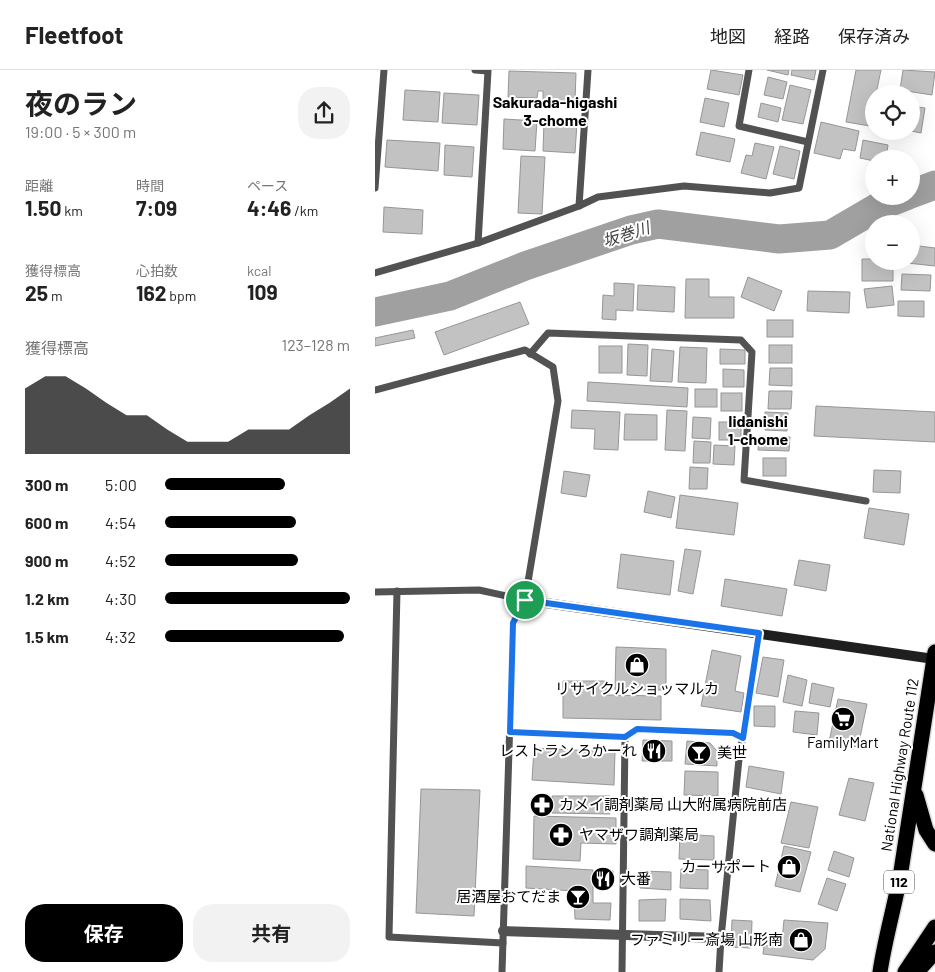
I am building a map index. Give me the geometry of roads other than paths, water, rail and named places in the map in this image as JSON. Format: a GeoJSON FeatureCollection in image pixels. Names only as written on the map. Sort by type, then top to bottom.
{"type":"FeatureCollection","features":[{"type":"Feature","properties":{"kind":"highway","name":"National Highway Route 112"},"geometry":{"type":"LineString","coordinates":[[880,972],[897,893],[915,791],[934,655]]}},
{"type":"Feature","properties":{"kind":"highway"},"geometry":{"type":"LineString","coordinates":[[915,791],[926,830],[935,844]]}},
{"type":"Feature","properties":{"kind":"highway"},"geometry":{"type":"LineString","coordinates":[[905,972],[935,927]]}},
{"type":"Feature","properties":{"kind":"highway"},"geometry":{"type":"LineString","coordinates":[[917,972],[935,952]]}},
{"type":"Feature","properties":{"kind":"street"},"geometry":{"type":"LineString","coordinates":[[525,600],[759,633],[934,655]]}},
{"type":"Feature","properties":{"kind":"street"},"geometry":{"type":"LineString","coordinates":[[503,931],[721,938]]}},
{"type":"Feature","properties":{"kind":"lane"},"geometry":{"type":"LineString","coordinates":[[375,188],[384,70]]}},
{"type":"Feature","properties":{"kind":"lane"},"geometry":{"type":"LineString","coordinates":[[475,70],[488,71],[478,243]]}},
{"type":"Feature","properties":{"kind":"lane"},"geometry":{"type":"LineString","coordinates":[[579,206],[588,70]]}},
{"type":"Feature","properties":{"kind":"lane"},"geometry":{"type":"LineString","coordinates":[[749,70],[739,126],[808,142]]}},
{"type":"Feature","properties":{"kind":"lane"},"geometry":{"type":"LineString","coordinates":[[375,273],[478,243],[579,206],[598,197],[684,186],[770,193],[799,188],[823,70]]}},
{"type":"Feature","properties":{"kind":"lane"},"geometry":{"type":"LineString","coordinates":[[530,354],[548,333],[741,340],[752,352],[744,480],[866,501]]}},
{"type":"Feature","properties":{"kind":"lane"},"geometry":{"type":"LineString","coordinates":[[375,390],[525,350],[553,367],[558,401],[525,600],[513,623],[502,972]]}},
{"type":"Feature","properties":{"kind":"lane"},"geometry":{"type":"LineString","coordinates":[[375,592],[479,590],[525,600]]}},
{"type":"Feature","properties":{"kind":"lane"},"geometry":{"type":"LineString","coordinates":[[397,591],[389,937],[503,943]]}},
{"type":"Feature","properties":{"kind":"lane"},"geometry":{"type":"LineString","coordinates":[[719,972],[740,749],[759,633]]}},
{"type":"Feature","properties":{"kind":"lane"},"geometry":{"type":"LineString","coordinates":[[510,732],[625,737],[637,729],[733,733],[743,738]]}},
{"type":"Feature","properties":{"kind":"lane"},"geometry":{"type":"LineString","coordinates":[[622,972],[625,737]]}},
{"type":"Feature","properties":{"kind":"waterway","name":"坂巻川"},"geometry":{"type":"LineString","coordinates":[[920,191],[935,185]]}},
{"type":"Feature","properties":{"kind":"waterway","name":"坂巻川"},"geometry":{"type":"LineString","coordinates":[[375,312],[450,296],[525,266],[631,230],[658,224],[779,239],[830,235],[883,205]]}},
{"type":"Feature","properties":{"kind":"place","name":"リサイクルショッマルカ"},"geometry":{"type":"Point","coordinates":[637,665]}},
{"type":"Feature","properties":{"kind":"place","name":"FamilyMart"},"geometry":{"type":"Point","coordinates":[843,719]}},
{"type":"Feature","properties":{"kind":"place","name":"レストラン ろかーれ"},"geometry":{"type":"Point","coordinates":[654,751]}},
{"type":"Feature","properties":{"kind":"place","name":"美世"},"geometry":{"type":"Point","coordinates":[699,753]}},
{"type":"Feature","properties":{"kind":"place","name":"カメイ調剤薬局 山大附属病院前店"},"geometry":{"type":"Point","coordinates":[542,805]}},
{"type":"Feature","properties":{"kind":"place","name":"ヤマザワ調剤薬局"},"geometry":{"type":"Point","coordinates":[561,835]}},
{"type":"Feature","properties":{"kind":"place","name":"カーサポート"},"geometry":{"type":"Point","coordinates":[789,867]}},
{"type":"Feature","properties":{"kind":"place","name":"大番"},"geometry":{"type":"Point","coordinates":[603,879]}},
{"type":"Feature","properties":{"kind":"place","name":"居酒屋おてだま"},"geometry":{"type":"Point","coordinates":[578,897]}},
{"type":"Feature","properties":{"kind":"place","name":"ファミリー斎場 山形南"},"geometry":{"type":"Point","coordinates":[801,940]}},
{"type":"Feature","properties":{"kind":"district","name":"Sakurada-higashi 3-chome"},"geometry":{"type":"Point","coordinates":[555,111]}},
{"type":"Feature","properties":{"kind":"district","name":"Iidanishi 1-chome"},"geometry":{"type":"Point","coordinates":[758,430]}}]}
